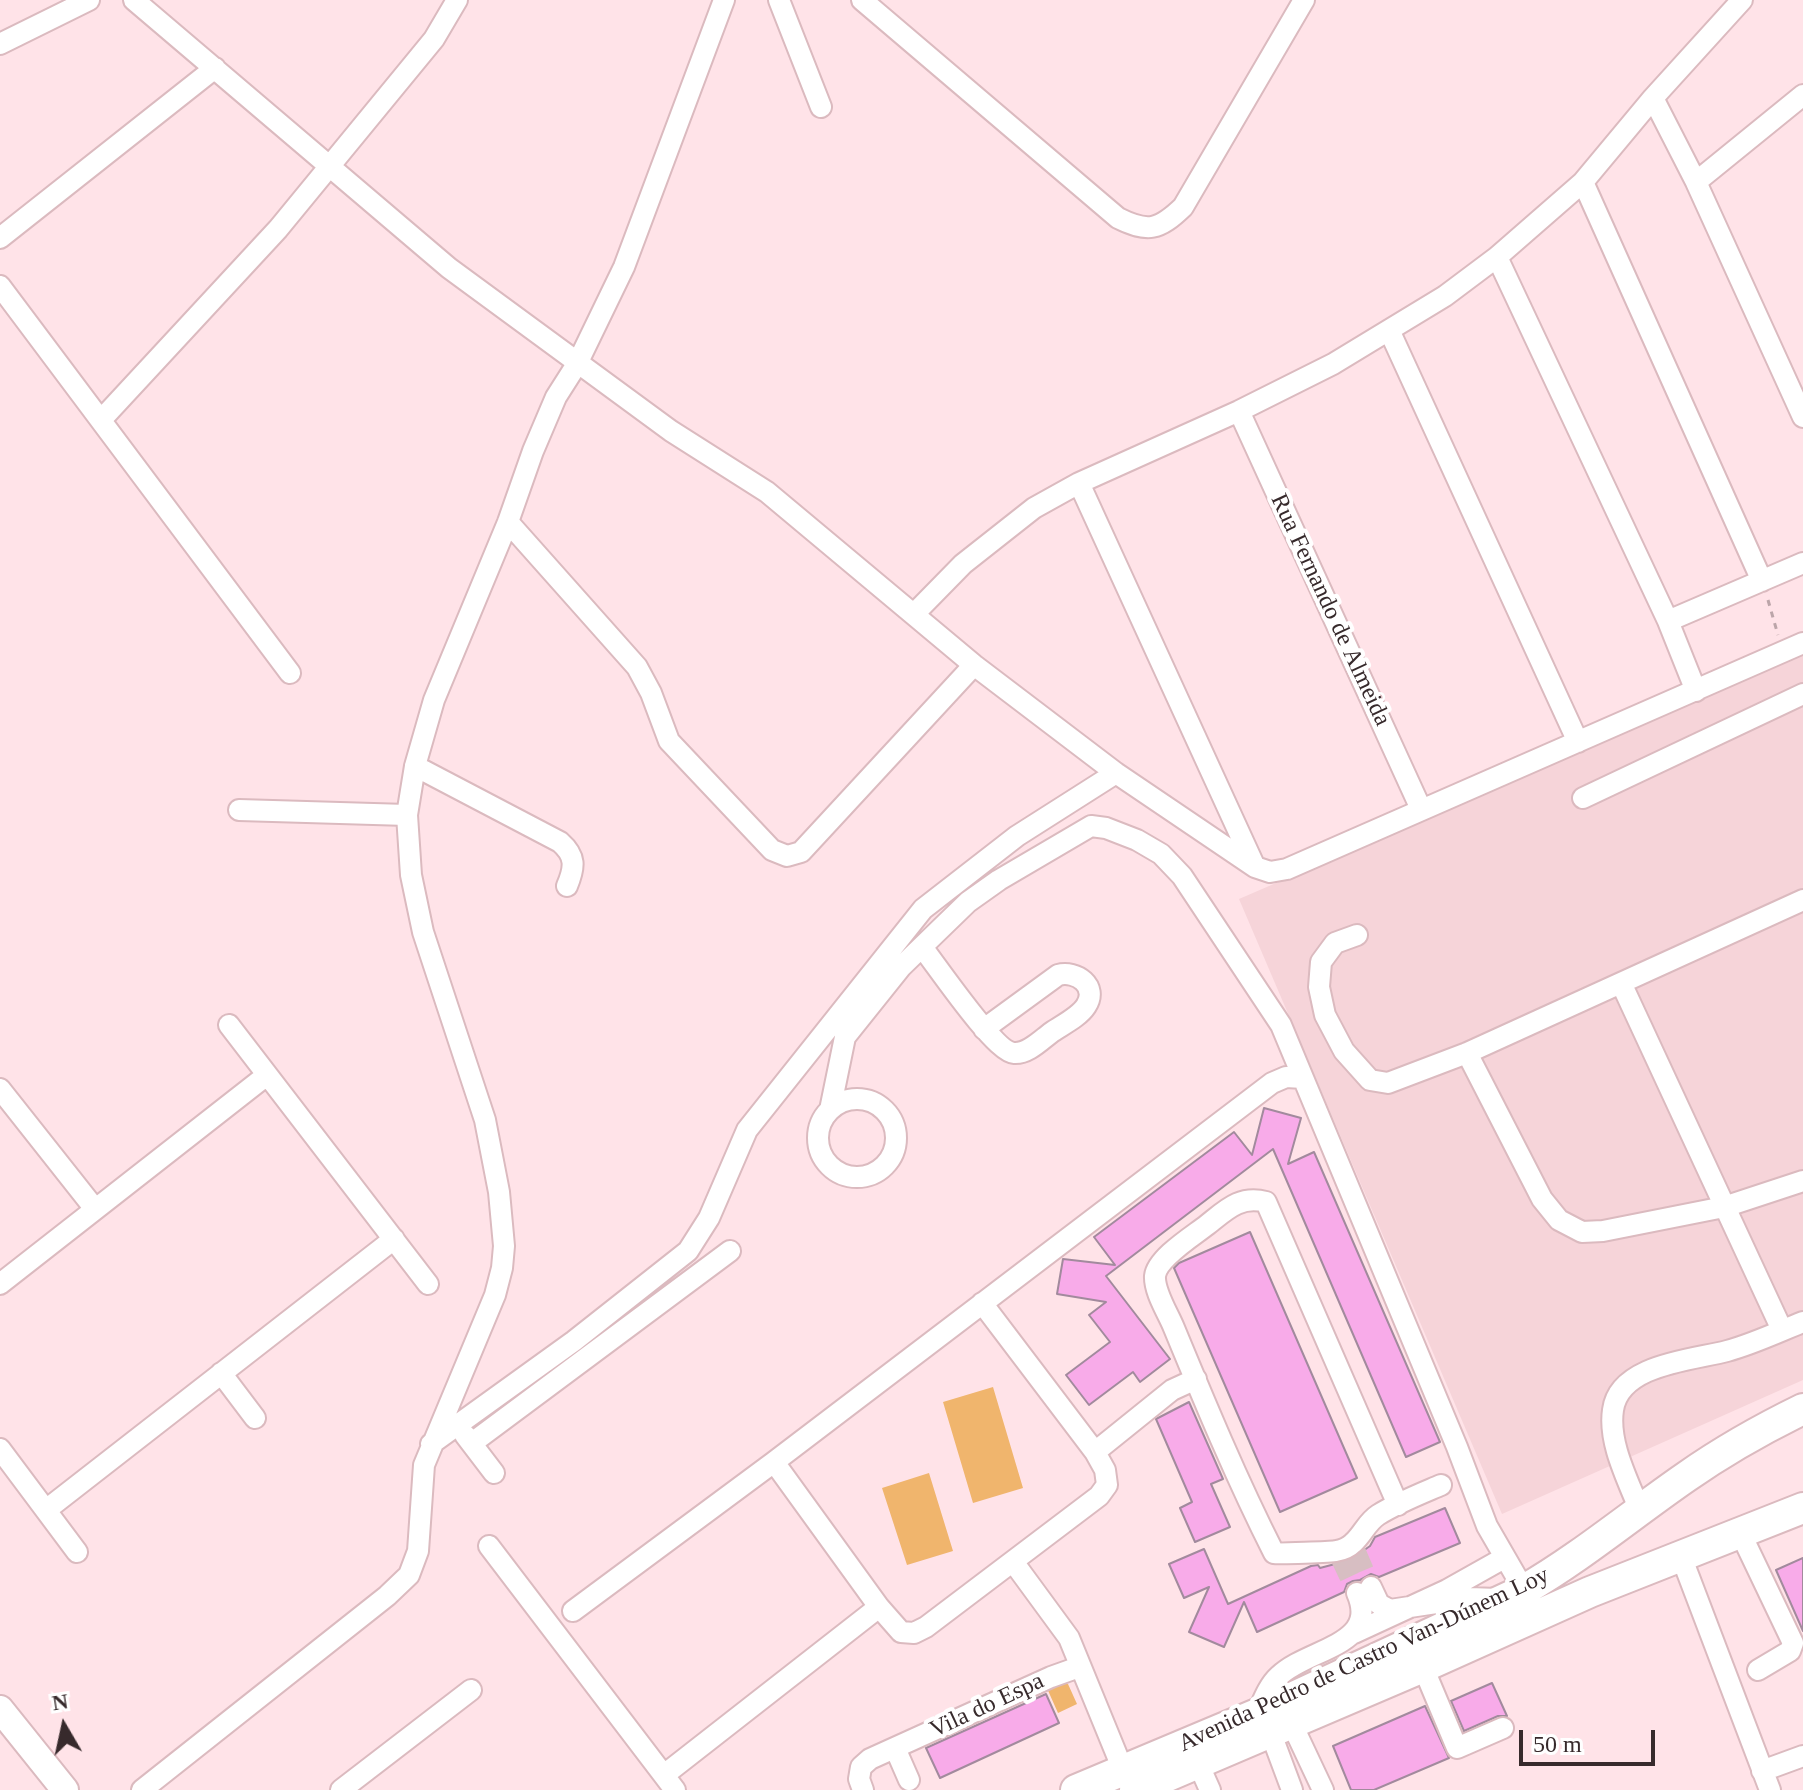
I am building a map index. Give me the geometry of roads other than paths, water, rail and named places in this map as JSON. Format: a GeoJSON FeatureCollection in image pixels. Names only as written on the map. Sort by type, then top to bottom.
{"type":"FeatureCollection","features":[{"type":"Feature","properties":{"kind":"highway","name":"Avenida Pedro de Castro Van-Dúnem Loy"},"geometry":{"type":"LineString","coordinates":[[1076,1790],[1129,1780],[1204,1776],[1269,1726],[1555,1572],[1738,1443],[1803,1409]]}},
{"type":"Feature","properties":{"kind":"highway","name":"Avenida Pedro de Castro Van-Dúnem Loy"},"geometry":{"type":"LineString","coordinates":[[1129,1780],[1423,1667],[1590,1592],[1803,1508]]}},
{"type":"Feature","properties":{"kind":"main road"},"geometry":{"type":"LineString","coordinates":[[0,1709],[65,1790]]}},
{"type":"Feature","properties":{"kind":"street"},"geometry":{"type":"LineString","coordinates":[[0,44],[89,0]]}},
{"type":"Feature","properties":{"kind":"street"},"geometry":{"type":"LineString","coordinates":[[134,0],[449,268],[671,431],[767,492],[974,665],[1116,773],[1255,867],[1270,872],[1287,869],[1803,643]]}},
{"type":"Feature","properties":{"kind":"street"},"geometry":{"type":"LineString","coordinates":[[101,420],[278,229],[434,39],[457,0]]}},
{"type":"Feature","properties":{"kind":"street"},"geometry":{"type":"LineString","coordinates":[[142,1790],[387,1596],[409,1575],[418,1551],[424,1465],[495,1295],[504,1246],[499,1192],[485,1120],[423,932],[411,875],[407,815],[415,766],[434,700],[508,522],[533,451],[556,397],[577,364],[624,267],[724,0]]}},
{"type":"Feature","properties":{"kind":"street"},"geometry":{"type":"LineString","coordinates":[[779,0],[821,107]]}},
{"type":"Feature","properties":{"kind":"street"},"geometry":{"type":"LineString","coordinates":[[862,0],[1118,218],[1139,228],[1165,225],[1183,207],[1304,0]]}},
{"type":"Feature","properties":{"kind":"street"},"geometry":{"type":"LineString","coordinates":[[915,613],[963,564],[1034,508],[1079,483],[1239,411],[1333,364],[1445,296],[1497,257],[1583,182],[1653,98],[1742,0]]}},
{"type":"Feature","properties":{"kind":"street"},"geometry":{"type":"LineString","coordinates":[[0,238],[215,68]]}},
{"type":"Feature","properties":{"kind":"street"},"geometry":{"type":"LineString","coordinates":[[1696,182],[1803,95]]}},
{"type":"Feature","properties":{"kind":"street"},"geometry":{"type":"LineString","coordinates":[[1653,98],[1696,182],[1803,417]]}},
{"type":"Feature","properties":{"kind":"street"},"geometry":{"type":"LineString","coordinates":[[1583,182],[1762,581]]}},
{"type":"Feature","properties":{"kind":"street"},"geometry":{"type":"LineString","coordinates":[[1497,257],[1668,621],[1696,691]]}},
{"type":"Feature","properties":{"kind":"street"},"geometry":{"type":"LineString","coordinates":[[0,286],[290,673]]}},
{"type":"Feature","properties":{"kind":"street"},"geometry":{"type":"LineString","coordinates":[[1389,330],[1578,742]]}},
{"type":"Feature","properties":{"kind":"street","name":"Rua Fernando de Almeida"},"geometry":{"type":"LineString","coordinates":[[1239,411],[1421,809]]}},
{"type":"Feature","properties":{"kind":"street"},"geometry":{"type":"LineString","coordinates":[[1079,483],[1255,867]]}},
{"type":"Feature","properties":{"kind":"street"},"geometry":{"type":"LineString","coordinates":[[508,522],[637,667],[651,693],[669,741],[772,850],[787,856],[801,852],[974,665]]}},
{"type":"Feature","properties":{"kind":"street"},"geometry":{"type":"LineString","coordinates":[[1668,621],[1803,563]]}},
{"type":"Feature","properties":{"kind":"street"},"geometry":{"type":"LineString","coordinates":[[1583,798],[1801,699]]}},
{"type":"Feature","properties":{"kind":"street"},"geometry":{"type":"LineString","coordinates":[[415,766],[560,842],[573,858],[567,886]]}},
{"type":"Feature","properties":{"kind":"street"},"geometry":{"type":"LineString","coordinates":[[430,1445],[574,1341],[688,1251],[709,1218],[747,1130],[923,909],[1017,836],[1116,773]]}},
{"type":"Feature","properties":{"kind":"street"},"geometry":{"type":"LineString","coordinates":[[1192,825],[1225,804]]}},
{"type":"Feature","properties":{"kind":"street"},"geometry":{"type":"LineString","coordinates":[[239,810],[407,815]]}},
{"type":"Feature","properties":{"kind":"street"},"geometry":{"type":"LineString","coordinates":[[830,1110],[845,1037],[901,967],[968,902],[1076,832],[1091,826],[1106,828],[1161,854],[1182,876],[1281,1025],[1457,1447],[1482,1515],[1504,1558],[1513,1595],[1386,1609],[1364,1590],[1361,1625],[1354,1633]]}},
{"type":"Feature","properties":{"kind":"street"},"geometry":{"type":"LineString","coordinates":[[1357,935],[1335,943],[1328,952],[1321,962],[1319,987],[1325,1015],[1344,1051],[1370,1080],[1388,1083],[1467,1053],[1622,985],[1803,900]]}},
{"type":"Feature","properties":{"kind":"street"},"geometry":{"type":"LineString","coordinates":[[922,947],[984,1029],[1006,1052],[1020,1053],[1084,1008],[1090,995],[1089,988],[1079,976],[1058,975],[984,1029]]}},
{"type":"Feature","properties":{"kind":"street"},"geometry":{"type":"LineString","coordinates":[[1622,985],[1782,1330]]}},
{"type":"Feature","properties":{"kind":"street"},"geometry":{"type":"LineString","coordinates":[[229,1025],[428,1284]]}},
{"type":"Feature","properties":{"kind":"street"},"geometry":{"type":"LineString","coordinates":[[1467,1053],[1542,1199],[1559,1220],[1582,1232],[1603,1231],[1724,1207],[1803,1181]]}},
{"type":"Feature","properties":{"kind":"street"},"geometry":{"type":"LineString","coordinates":[[0,1284],[267,1075]]}},
{"type":"Feature","properties":{"kind":"street"},"geometry":{"type":"LineString","coordinates":[[573,1611],[1272,1083],[1286,1077],[1303,1078]]}},
{"type":"Feature","properties":{"kind":"street"},"geometry":{"type":"LineString","coordinates":[[0,1089],[95,1209]]}},
{"type":"Feature","properties":{"kind":"street"},"geometry":{"type":"LineString","coordinates":[[1398,1505],[1266,1202],[1251,1198],[1233,1204],[1160,1264],[1155,1275],[1157,1287],[1196,1379],[1274,1553],[1347,1551],[1369,1521],[1441,1485]]}},
{"type":"Feature","properties":{"kind":"street"},"geometry":{"type":"LineString","coordinates":[[46,1510],[394,1239]]}},
{"type":"Feature","properties":{"kind":"street"},"geometry":{"type":"LineString","coordinates":[[472,1443],[730,1251]]}},
{"type":"Feature","properties":{"kind":"street"},"geometry":{"type":"LineString","coordinates":[[774,1462],[879,1607],[901,1632],[914,1633],[926,1627],[1014,1563],[1099,1496],[1107,1485],[1105,1470],[1095,1452],[982,1303]]}},
{"type":"Feature","properties":{"kind":"street"},"geometry":{"type":"LineString","coordinates":[[1640,1511],[1612,1430],[1613,1407],[1624,1387],[1646,1371],[1728,1351],[1803,1322]]}},
{"type":"Feature","properties":{"kind":"street"},"geometry":{"type":"LineString","coordinates":[[221,1373],[255,1418]]}},
{"type":"Feature","properties":{"kind":"street"},"geometry":{"type":"LineString","coordinates":[[1095,1452],[1172,1390],[1196,1379]]}},
{"type":"Feature","properties":{"kind":"street"},"geometry":{"type":"LineString","coordinates":[[458,1425],[494,1473]]}},
{"type":"Feature","properties":{"kind":"street"},"geometry":{"type":"LineString","coordinates":[[0,1449],[77,1552]]}},
{"type":"Feature","properties":{"kind":"street"},"geometry":{"type":"LineString","coordinates":[[1740,1532],[1793,1643],[1790,1651],[1758,1670]]}},
{"type":"Feature","properties":{"kind":"street"},"geometry":{"type":"LineString","coordinates":[[489,1546],[669,1783],[879,1607]]}},
{"type":"Feature","properties":{"kind":"street"},"geometry":{"type":"LineString","coordinates":[[1677,1557],[1741,1737]]}},
{"type":"Feature","properties":{"kind":"street"},"geometry":{"type":"LineString","coordinates":[[1677,1557],[1766,1780],[1803,1756]]}},
{"type":"Feature","properties":{"kind":"street"},"geometry":{"type":"LineString","coordinates":[[1284,1785],[1269,1726],[1269,1688],[1279,1676],[1354,1633],[1466,1581],[1504,1558]]}},
{"type":"Feature","properties":{"kind":"street"},"geometry":{"type":"LineString","coordinates":[[1014,1563],[1069,1638],[1129,1780]]}},
{"type":"Feature","properties":{"kind":"street","name":"Vila do Espa"},"geometry":{"type":"LineString","coordinates":[[863,1790],[859,1779],[861,1767],[870,1759],[1079,1667]]}},
{"type":"Feature","properties":{"kind":"street"},"geometry":{"type":"LineString","coordinates":[[1423,1667],[1457,1748],[1503,1728]]}},
{"type":"Feature","properties":{"kind":"street"},"geometry":{"type":"LineString","coordinates":[[341,1790],[471,1690]]}},
{"type":"Feature","properties":{"kind":"street"},"geometry":{"type":"LineString","coordinates":[[1269,1726],[1323,1790]]}},
{"type":"Feature","properties":{"kind":"street"},"geometry":{"type":"LineString","coordinates":[[895,1748],[909,1780]]}},
{"type":"Feature","properties":{"kind":"tunnel"},"geometry":{"type":"LineString","coordinates":[[1356,1552],[1371,1587]]}},
{"type":"Feature","properties":{"kind":"tunnel"},"geometry":{"type":"LineString","coordinates":[[1341,1559],[1357,1593]]}}]}
